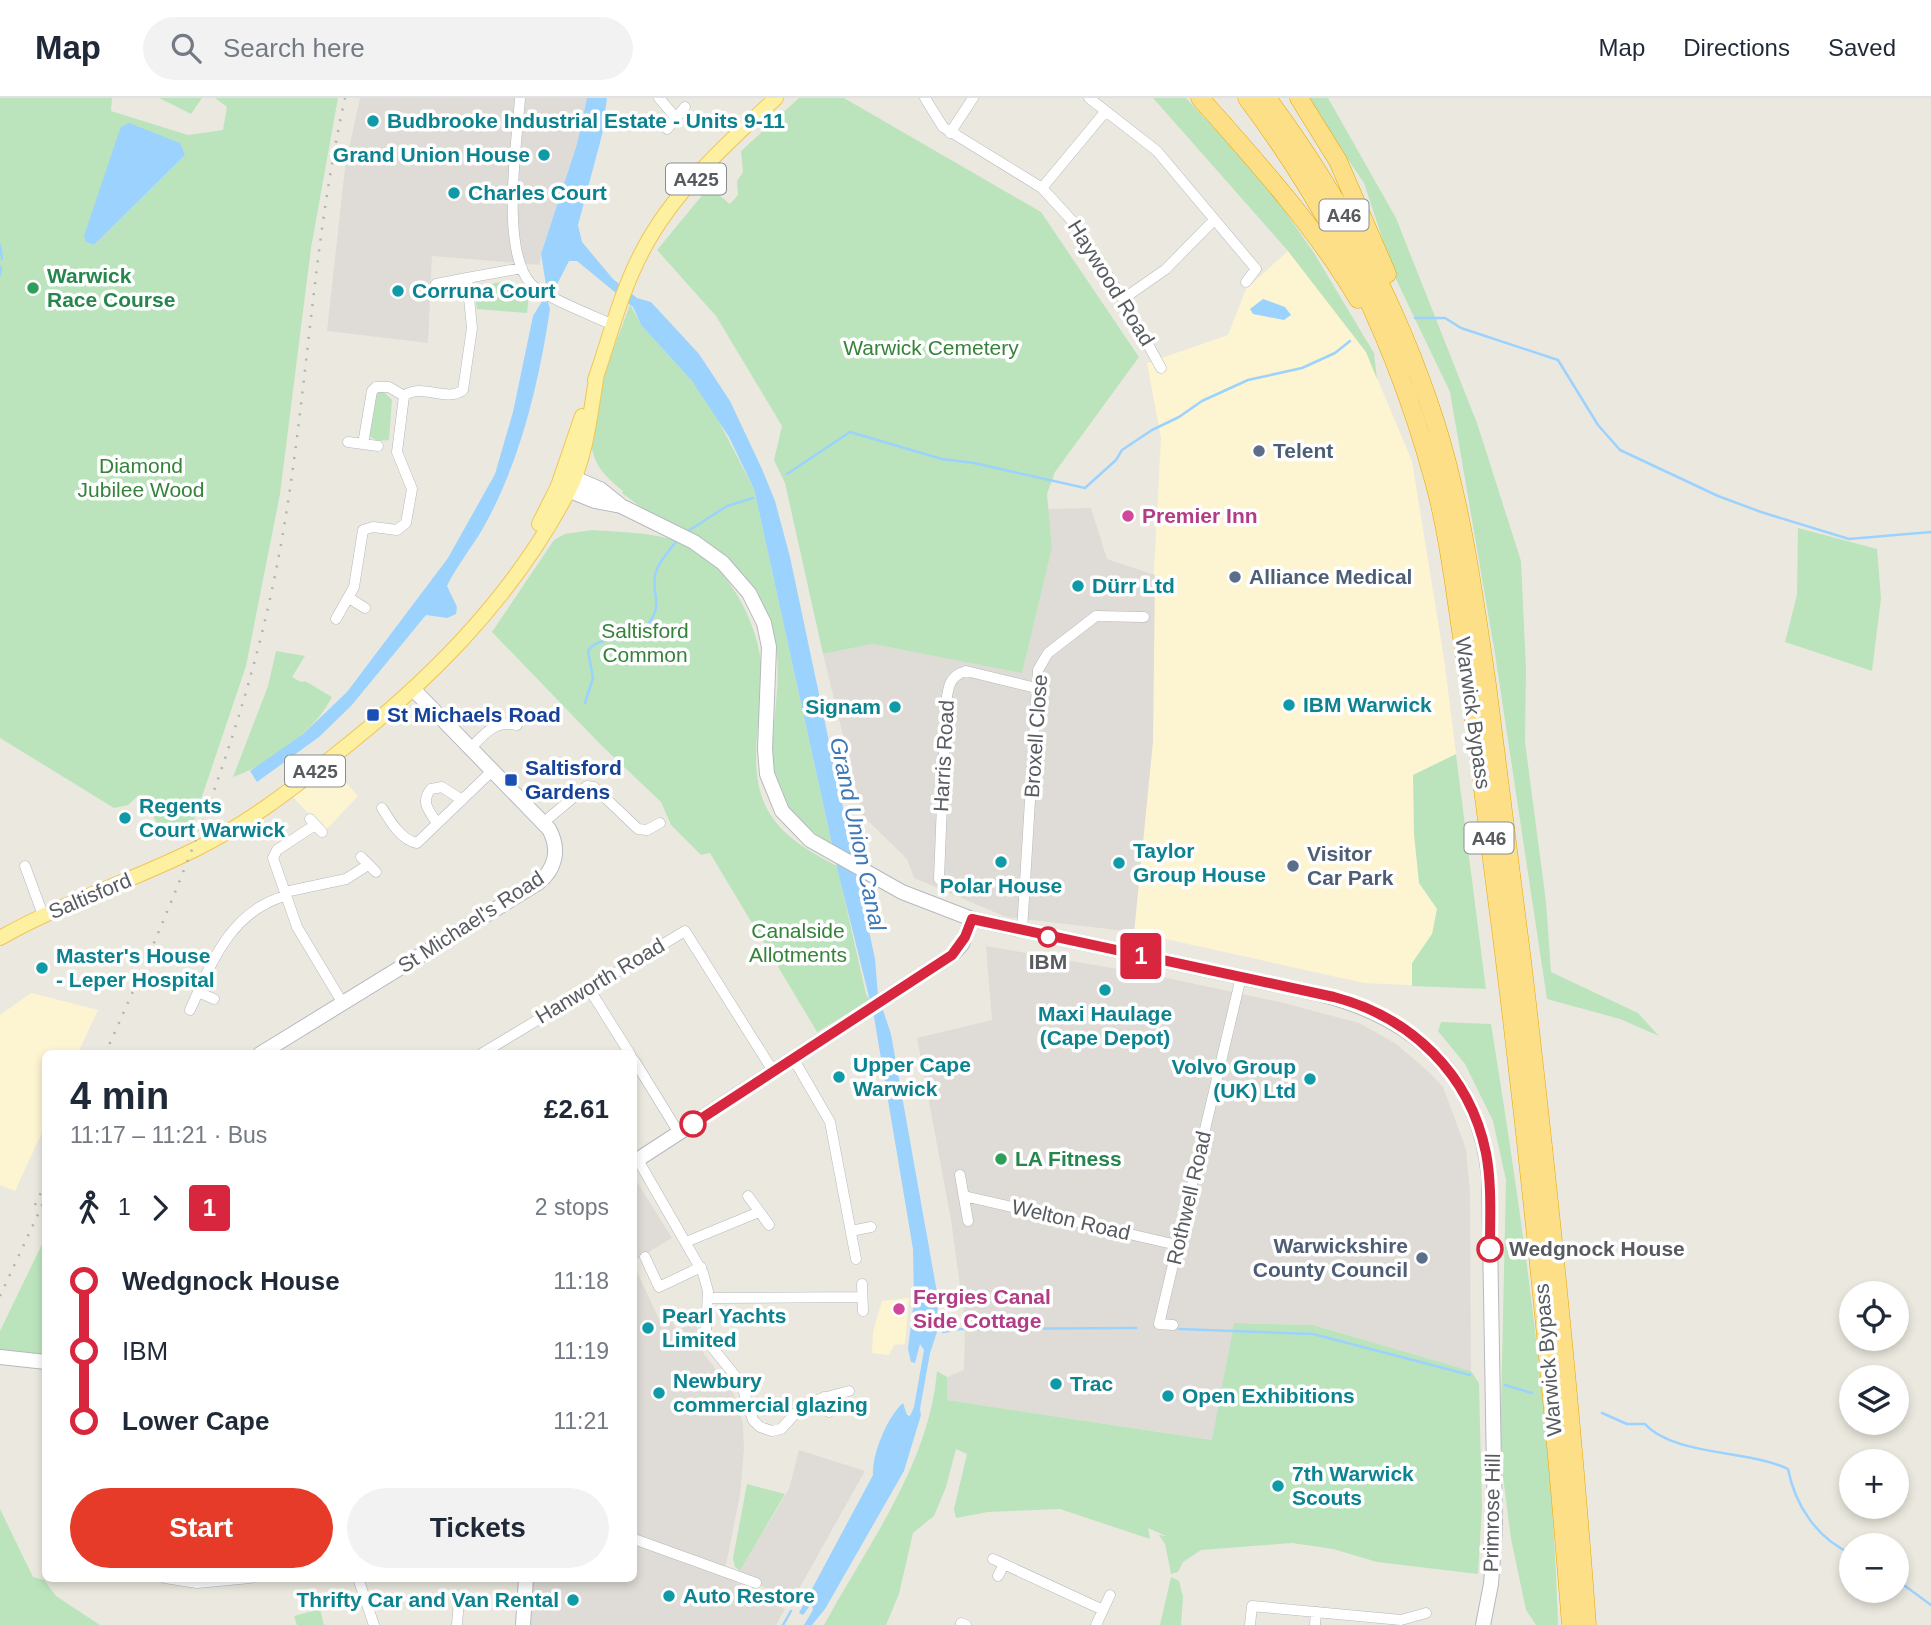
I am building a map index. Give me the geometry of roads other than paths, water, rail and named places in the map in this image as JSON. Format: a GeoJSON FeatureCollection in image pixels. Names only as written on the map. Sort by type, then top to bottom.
{"type":"FeatureCollection","features":[{"type":"Feature","properties":{"kind":"highway"},"geometry":{"type":"LineString","coordinates":[[1200,98],[1326,250],[1399,368]]}},
{"type":"Feature","properties":{"kind":"highway","name":"Warwick Bypass"},"geometry":{"type":"LineString","coordinates":[[1247,98],[1282,145],[1326,216],[1364,287],[1399,368],[1442,516],[1472,705],[1538,1255],[1571,1625]]}},
{"type":"Feature","properties":{"kind":"highway","name":"Warwick Bypass"},"geometry":{"type":"LineString","coordinates":[[1267,98],[1313,163],[1350,225],[1406,341],[1434,420],[1451,480],[1480,636],[1529,1020],[1587,1625]]}},
{"type":"Feature","properties":{"kind":"highway"},"geometry":{"type":"LineString","coordinates":[[1299,98],[1338,161],[1358,203],[1387,273],[1406,341]]}},
{"type":"Feature","properties":{"kind":"main road","name":"A425"},"geometry":{"type":"LineString","coordinates":[[613,325],[630,276],[669,210],[776,98]]}},
{"type":"Feature","properties":{"kind":"main road"},"geometry":{"type":"LineString","coordinates":[[566,482],[581,458],[597,374],[613,325]]}},
{"type":"Feature","properties":{"kind":"main road","name":"A425"},"geometry":{"type":"LineString","coordinates":[[413,689],[465,640],[512,583],[566,482]]}},
{"type":"Feature","properties":{"kind":"main road","name":"Saltisford"},"geometry":{"type":"LineString","coordinates":[[0,938],[43,915],[181,857],[231,830],[283,796],[413,689]]}},
{"type":"Feature","properties":{"kind":"street"},"geometry":{"type":"LineString","coordinates":[[520,98],[515,166],[515,235],[522,268],[538,289],[613,325]]}},
{"type":"Feature","properties":{"kind":"street"},"geometry":{"type":"LineString","coordinates":[[659,98],[676,118]]}},
{"type":"Feature","properties":{"kind":"street","name":"Haywood Road"},"geometry":{"type":"LineString","coordinates":[[925,98],[939,122],[950,133],[1042,188],[1075,224],[1124,299],[1161,368]]}},
{"type":"Feature","properties":{"kind":"street"},"geometry":{"type":"LineString","coordinates":[[950,133],[974,98]]}},
{"type":"Feature","properties":{"kind":"street"},"geometry":{"type":"LineString","coordinates":[[1089,98],[1157,150],[1256,268],[1246,282]]}},
{"type":"Feature","properties":{"kind":"street"},"geometry":{"type":"LineString","coordinates":[[667,129],[685,107]]}},
{"type":"Feature","properties":{"kind":"street"},"geometry":{"type":"LineString","coordinates":[[1042,188],[1105,112]]}},
{"type":"Feature","properties":{"kind":"street"},"geometry":{"type":"LineString","coordinates":[[1124,299],[1166,269],[1213,220]]}},
{"type":"Feature","properties":{"kind":"street"},"geometry":{"type":"LineString","coordinates":[[436,284],[522,268]]}},
{"type":"Feature","properties":{"kind":"street"},"geometry":{"type":"LineString","coordinates":[[404,396],[412,391],[454,395],[465,387],[472,319],[467,278]]}},
{"type":"Feature","properties":{"kind":"street"},"geometry":{"type":"LineString","coordinates":[[363,444],[372,391],[376,387],[389,387],[404,396]]}},
{"type":"Feature","properties":{"kind":"street"},"geometry":{"type":"LineString","coordinates":[[336,618],[354,587],[363,530],[373,527],[400,529],[408,520],[411,489],[397,452],[404,396]]}},
{"type":"Feature","properties":{"kind":"street"},"geometry":{"type":"LineString","coordinates":[[348,442],[378,446]]}},
{"type":"Feature","properties":{"kind":"street","name":"Primrose Hill"},"geometry":{"type":"LineString","coordinates":[[566,482],[600,489],[621,506],[705,548],[731,571],[749,593],[764,622],[771,659],[765,749],[770,787],[782,811],[795,827],[822,848],[874,878],[922,901],[972,919],[1344,1000],[1377,1012],[1427,1046],[1462,1089],[1480,1132],[1489,1177],[1494,1548],[1483,1625]]}},
{"type":"Feature","properties":{"kind":"street"},"geometry":{"type":"LineString","coordinates":[[349,598],[365,608]]}},
{"type":"Feature","properties":{"kind":"street","name":"Broxell Close"},"geometry":{"type":"LineString","coordinates":[[1022,931],[1027,897],[1038,670],[1048,653],[1096,615],[1144,617]]}},
{"type":"Feature","properties":{"kind":"street","name":"Harris Road"},"geometry":{"type":"LineString","coordinates":[[939,879],[946,704],[951,680],[956,674],[966,671],[1036,688]]}},
{"type":"Feature","properties":{"kind":"street","name":"St Michael's Road"},"geometry":{"type":"LineString","coordinates":[[266,1050],[544,878],[556,853],[552,834],[544,822],[413,689]]}},
{"type":"Feature","properties":{"kind":"street"},"geometry":{"type":"LineString","coordinates":[[471,748],[492,727],[517,725]]}},
{"type":"Feature","properties":{"kind":"street"},"geometry":{"type":"LineString","coordinates":[[382,808],[393,825],[414,843],[420,841],[492,771]]}},
{"type":"Feature","properties":{"kind":"street"},"geometry":{"type":"LineString","coordinates":[[544,822],[580,790],[590,786],[638,829],[647,830],[660,823]]}},
{"type":"Feature","properties":{"kind":"street"},"geometry":{"type":"LineString","coordinates":[[438,823],[425,805],[426,796],[431,789],[442,787],[462,800]]}},
{"type":"Feature","properties":{"kind":"street"},"geometry":{"type":"LineString","coordinates":[[316,825],[274,854],[297,927],[342,1002]]}},
{"type":"Feature","properties":{"kind":"street"},"geometry":{"type":"LineString","coordinates":[[190,1010],[218,950],[241,921],[262,905],[285,894],[346,879],[368,864]]}},
{"type":"Feature","properties":{"kind":"street"},"geometry":{"type":"LineString","coordinates":[[24,866],[43,915]]}},
{"type":"Feature","properties":{"kind":"street"},"geometry":{"type":"LineString","coordinates":[[637,1160],[952,955],[965,937],[972,919]]}},
{"type":"Feature","properties":{"kind":"street","name":"Hanworth Road"},"geometry":{"type":"LineString","coordinates":[[487,1050],[685,931],[773,1071]]}},
{"type":"Feature","properties":{"kind":"street","name":"Rothwell Road"},"geometry":{"type":"LineString","coordinates":[[1173,1325],[1159,1324],[1241,977]]}},
{"type":"Feature","properties":{"kind":"street"},"geometry":{"type":"LineString","coordinates":[[588,987],[627,1050]]}},
{"type":"Feature","properties":{"kind":"street"},"geometry":{"type":"LineString","coordinates":[[198,992],[214,999]]}},
{"type":"Feature","properties":{"kind":"street"},"geometry":{"type":"LineString","coordinates":[[793,1058],[830,1122],[856,1259]]}},
{"type":"Feature","properties":{"kind":"street"},"geometry":{"type":"LineString","coordinates":[[637,1065],[679,1133]]}},
{"type":"Feature","properties":{"kind":"street"},"geometry":{"type":"LineString","coordinates":[[637,1163],[701,1267],[708,1298],[706,1330],[711,1346],[741,1383],[754,1420],[760,1427],[772,1431],[781,1429],[805,1403],[849,1391]]}},
{"type":"Feature","properties":{"kind":"street"},"geometry":{"type":"LineString","coordinates":[[960,1175],[968,1221]]}},
{"type":"Feature","properties":{"kind":"street"},"geometry":{"type":"LineString","coordinates":[[748,1196],[769,1225]]}},
{"type":"Feature","properties":{"kind":"street","name":"Welton Road"},"geometry":{"type":"LineString","coordinates":[[964,1196],[1177,1245]]}},
{"type":"Feature","properties":{"kind":"street"},"geometry":{"type":"LineString","coordinates":[[685,1242],[759,1212]]}},
{"type":"Feature","properties":{"kind":"street"},"geometry":{"type":"LineString","coordinates":[[851,1231],[872,1227]]}},
{"type":"Feature","properties":{"kind":"street"},"geometry":{"type":"LineString","coordinates":[[645,1256],[659,1287],[701,1267]]}},
{"type":"Feature","properties":{"kind":"street"},"geometry":{"type":"LineString","coordinates":[[862,1284],[863,1311]]}},
{"type":"Feature","properties":{"kind":"street"},"geometry":{"type":"LineString","coordinates":[[708,1298],[862,1297]]}},
{"type":"Feature","properties":{"kind":"street"},"geometry":{"type":"LineString","coordinates":[[0,1357],[42,1362]]}},
{"type":"Feature","properties":{"kind":"street"},"geometry":{"type":"LineString","coordinates":[[824,1397],[829,1412]]}},
{"type":"Feature","properties":{"kind":"street"},"geometry":{"type":"LineString","coordinates":[[637,1540],[756,1583]]}},
{"type":"Feature","properties":{"kind":"street"},"geometry":{"type":"LineString","coordinates":[[993,1559],[1103,1610]]}},
{"type":"Feature","properties":{"kind":"street"},"geometry":{"type":"LineString","coordinates":[[998,1576],[1004,1564]]}},
{"type":"Feature","properties":{"kind":"street"},"geometry":{"type":"LineString","coordinates":[[359,1582],[374,1625]]}},
{"type":"Feature","properties":{"kind":"street"},"geometry":{"type":"LineString","coordinates":[[523,1625],[526,1582]]}},
{"type":"Feature","properties":{"kind":"street"},"geometry":{"type":"LineString","coordinates":[[1096,1625],[1110,1595]]}},
{"type":"Feature","properties":{"kind":"street"},"geometry":{"type":"LineString","coordinates":[[457,1625],[459,1600]]}},
{"type":"Feature","properties":{"kind":"street"},"geometry":{"type":"LineString","coordinates":[[1250,1625],[1252,1606],[1316,1612],[1369,1621],[1410,1623],[1426,1613]]}},
{"type":"Feature","properties":{"kind":"street"},"geometry":{"type":"LineString","coordinates":[[1315,1625],[1316,1612]]}},
{"type":"Feature","properties":{"kind":"water"},"geometry":{"type":"Polygon","coordinates":[[[587,98],[607,98],[602,135],[578,225],[582,242],[613,279],[637,298],[651,302],[699,354],[730,401],[775,501],[790,557],[875,959],[878,995],[891,1034],[938,1298],[937,1332],[930,1353],[921,1415],[904,1471],[825,1609],[812,1625],[804,1625],[813,1610],[812,1603],[803,1615],[799,1613],[873,1475],[875,1456],[887,1426],[903,1403],[907,1415],[910,1416],[924,1350],[920,1344],[915,1363],[911,1362],[908,1349],[914,1300],[913,1249],[874,1017],[839,876],[754,489],[729,437],[692,381],[641,325],[633,307],[577,261],[569,261],[548,302],[550,309],[534,391],[510,470],[487,521],[447,586],[457,607],[456,614],[447,618],[426,615],[351,706],[319,737],[257,782],[250,771],[302,735],[347,692],[448,558],[495,474],[513,412],[533,316],[541,303],[546,285],[541,254],[577,144],[587,98]]]}},
{"type":"Feature","properties":{"kind":"water"},"geometry":{"type":"Polygon","coordinates":[[[129,123],[180,143],[185,155],[94,245],[86,242],[84,236],[121,127],[129,123]]]}},
{"type":"Feature","properties":{"kind":"water"},"geometry":{"type":"Polygon","coordinates":[[[1263,299],[1285,307],[1291,315],[1284,320],[1253,314],[1250,309],[1263,299]]]}},
{"type":"Feature","properties":{"kind":"waterway"},"geometry":{"type":"LineString","coordinates":[[0,245],[2,259]]}},
{"type":"Feature","properties":{"kind":"waterway"},"geometry":{"type":"LineString","coordinates":[[0,275],[1,267]]}},
{"type":"Feature","properties":{"kind":"waterway"},"geometry":{"type":"LineString","coordinates":[[1415,318],[1445,318],[1461,328],[1558,360],[1598,425],[1620,450],[1718,496],[1849,539],[1931,532]]}},
{"type":"Feature","properties":{"kind":"waterway"},"geometry":{"type":"LineString","coordinates":[[787,474],[850,432],[942,459],[974,463],[1085,488],[1116,460],[1122,450],[1202,401],[1248,380],[1302,368],[1335,353],[1350,341]]}},
{"type":"Feature","properties":{"kind":"waterway"},"geometry":{"type":"LineString","coordinates":[[685,533],[727,506],[753,498]]}},
{"type":"Feature","properties":{"kind":"waterway"},"geometry":{"type":"LineString","coordinates":[[585,703],[593,678],[588,651],[600,642],[633,635],[649,623],[656,605],[656,571],[678,539]]}},
{"type":"Feature","properties":{"kind":"waterway"},"geometry":{"type":"LineString","coordinates":[[943,1332],[960,1329],[1136,1328]]}},
{"type":"Feature","properties":{"kind":"waterway"},"geometry":{"type":"LineString","coordinates":[[1179,1329],[1313,1334],[1470,1375]]}},
{"type":"Feature","properties":{"kind":"waterway"},"geometry":{"type":"LineString","coordinates":[[1505,1385],[1532,1393]]}},
{"type":"Feature","properties":{"kind":"waterway"},"geometry":{"type":"LineString","coordinates":[[1602,1413],[1627,1424],[1645,1424],[1674,1442],[1754,1458],[1788,1469],[1802,1508],[1818,1530],[1839,1548]]}},
{"type":"Feature","properties":{"kind":"waterway"},"geometry":{"type":"LineString","coordinates":[[1909,1589],[1931,1605]]}},
{"type":"Feature","properties":{"kind":"waterway"},"geometry":{"type":"LineString","coordinates":[[783,1625],[791,1611]]}},
{"type":"Feature","properties":{"kind":"railway"},"geometry":{"type":"LineString","coordinates":[[107,1050],[202,824],[223,766],[259,646],[273,585],[294,464],[323,219],[345,98]]}},
{"type":"Feature","properties":{"kind":"railway"},"geometry":{"type":"LineString","coordinates":[[35,1205],[42,1190]]}},
{"type":"Feature","properties":{"kind":"railway"},"geometry":{"type":"LineString","coordinates":[[0,1296],[42,1206]]}},
{"type":"Feature","properties":{"kind":"place","name":"Budbrooke Industrial Estate - Units 9-11"},"geometry":{"type":"Point","coordinates":[373,121]}},
{"type":"Feature","properties":{"kind":"place","name":"Grand Union House"},"geometry":{"type":"Point","coordinates":[544,155]}},
{"type":"Feature","properties":{"kind":"place","name":"Charles Court"},"geometry":{"type":"Point","coordinates":[454,193]}},
{"type":"Feature","properties":{"kind":"place","name":"Warwick Race Course"},"geometry":{"type":"Point","coordinates":[33,288]}},
{"type":"Feature","properties":{"kind":"place","name":"Corruna Court"},"geometry":{"type":"Point","coordinates":[398,291]}},
{"type":"Feature","properties":{"kind":"place","name":"Telent"},"geometry":{"type":"Point","coordinates":[1259,451]}},
{"type":"Feature","properties":{"kind":"place","name":"Premier Inn"},"geometry":{"type":"Point","coordinates":[1128,516]}},
{"type":"Feature","properties":{"kind":"place","name":"Alliance Medical"},"geometry":{"type":"Point","coordinates":[1235,577]}},
{"type":"Feature","properties":{"kind":"place","name":"Dürr Ltd"},"geometry":{"type":"Point","coordinates":[1078,586]}},
{"type":"Feature","properties":{"kind":"place","name":"IBM Warwick"},"geometry":{"type":"Point","coordinates":[1289,705]}},
{"type":"Feature","properties":{"kind":"place","name":"Signam"},"geometry":{"type":"Point","coordinates":[895,707]}},
{"type":"Feature","properties":{"kind":"place","name":"St Michaels Road"},"geometry":{"type":"Point","coordinates":[373,715]}},
{"type":"Feature","properties":{"kind":"place","name":"Saltisford Gardens"},"geometry":{"type":"Point","coordinates":[511,780]}},
{"type":"Feature","properties":{"kind":"place","name":"Regents Court Warwick"},"geometry":{"type":"Point","coordinates":[125,818]}},
{"type":"Feature","properties":{"kind":"place","name":"Polar House"},"geometry":{"type":"Point","coordinates":[1001,862]}},
{"type":"Feature","properties":{"kind":"place","name":"Taylor Group House"},"geometry":{"type":"Point","coordinates":[1119,863]}},
{"type":"Feature","properties":{"kind":"place","name":"Visitor Car Park"},"geometry":{"type":"Point","coordinates":[1293,866]}},
{"type":"Feature","properties":{"kind":"place","name":"IBM"},"geometry":{"type":"Point","coordinates":[1048,937]}},
{"type":"Feature","properties":{"kind":"place","name":"Master's House - Leper Hospital"},"geometry":{"type":"Point","coordinates":[42,968]}},
{"type":"Feature","properties":{"kind":"place","name":"Maxi Haulage (Cape Depot)"},"geometry":{"type":"Point","coordinates":[1105,990]}},
{"type":"Feature","properties":{"kind":"place","name":"Upper Cape Warwick"},"geometry":{"type":"Point","coordinates":[839,1077]}},
{"type":"Feature","properties":{"kind":"place","name":"Volvo Group (UK) Ltd"},"geometry":{"type":"Point","coordinates":[1310,1079]}},
{"type":"Feature","properties":{"kind":"place","name":"LA Fitness"},"geometry":{"type":"Point","coordinates":[1001,1159]}},
{"type":"Feature","properties":{"kind":"place","name":"Wedgnock House"},"geometry":{"type":"Point","coordinates":[1490,1249]}},
{"type":"Feature","properties":{"kind":"place","name":"Warwickshire County Council"},"geometry":{"type":"Point","coordinates":[1422,1258]}},
{"type":"Feature","properties":{"kind":"place","name":"Fergies Canal Side Cottage"},"geometry":{"type":"Point","coordinates":[899,1309]}},
{"type":"Feature","properties":{"kind":"place","name":"Pearl Yachts Limited"},"geometry":{"type":"Point","coordinates":[648,1328]}},
{"type":"Feature","properties":{"kind":"place","name":"Trac"},"geometry":{"type":"Point","coordinates":[1056,1384]}},
{"type":"Feature","properties":{"kind":"place","name":"Newbury commercial glazing"},"geometry":{"type":"Point","coordinates":[659,1393]}},
{"type":"Feature","properties":{"kind":"place","name":"Open Exhibitions"},"geometry":{"type":"Point","coordinates":[1168,1396]}},
{"type":"Feature","properties":{"kind":"place","name":"7th Warwick Scouts"},"geometry":{"type":"Point","coordinates":[1278,1486]}},
{"type":"Feature","properties":{"kind":"place","name":"Auto Restore"},"geometry":{"type":"Point","coordinates":[669,1596]}},
{"type":"Feature","properties":{"kind":"place","name":"Thrifty Car and Van Rental"},"geometry":{"type":"Point","coordinates":[573,1600]}},
{"type":"Feature","properties":{"kind":"park label","name":"Warwick Cemetery"},"geometry":{"type":"Point","coordinates":[931,348]}},
{"type":"Feature","properties":{"kind":"park label","name":"Diamond Jubilee Wood"},"geometry":{"type":"Point","coordinates":[141,478]}},
{"type":"Feature","properties":{"kind":"park label","name":"Saltisford Common"},"geometry":{"type":"Point","coordinates":[645,643]}},
{"type":"Feature","properties":{"kind":"park label","name":"Canalside Allotments"},"geometry":{"type":"Point","coordinates":[798,943]}},
{"type":"Feature","properties":{"kind":"water label","name":"Grand Union Canal"},"geometry":{"type":"Point","coordinates":[858,834]}}]}
